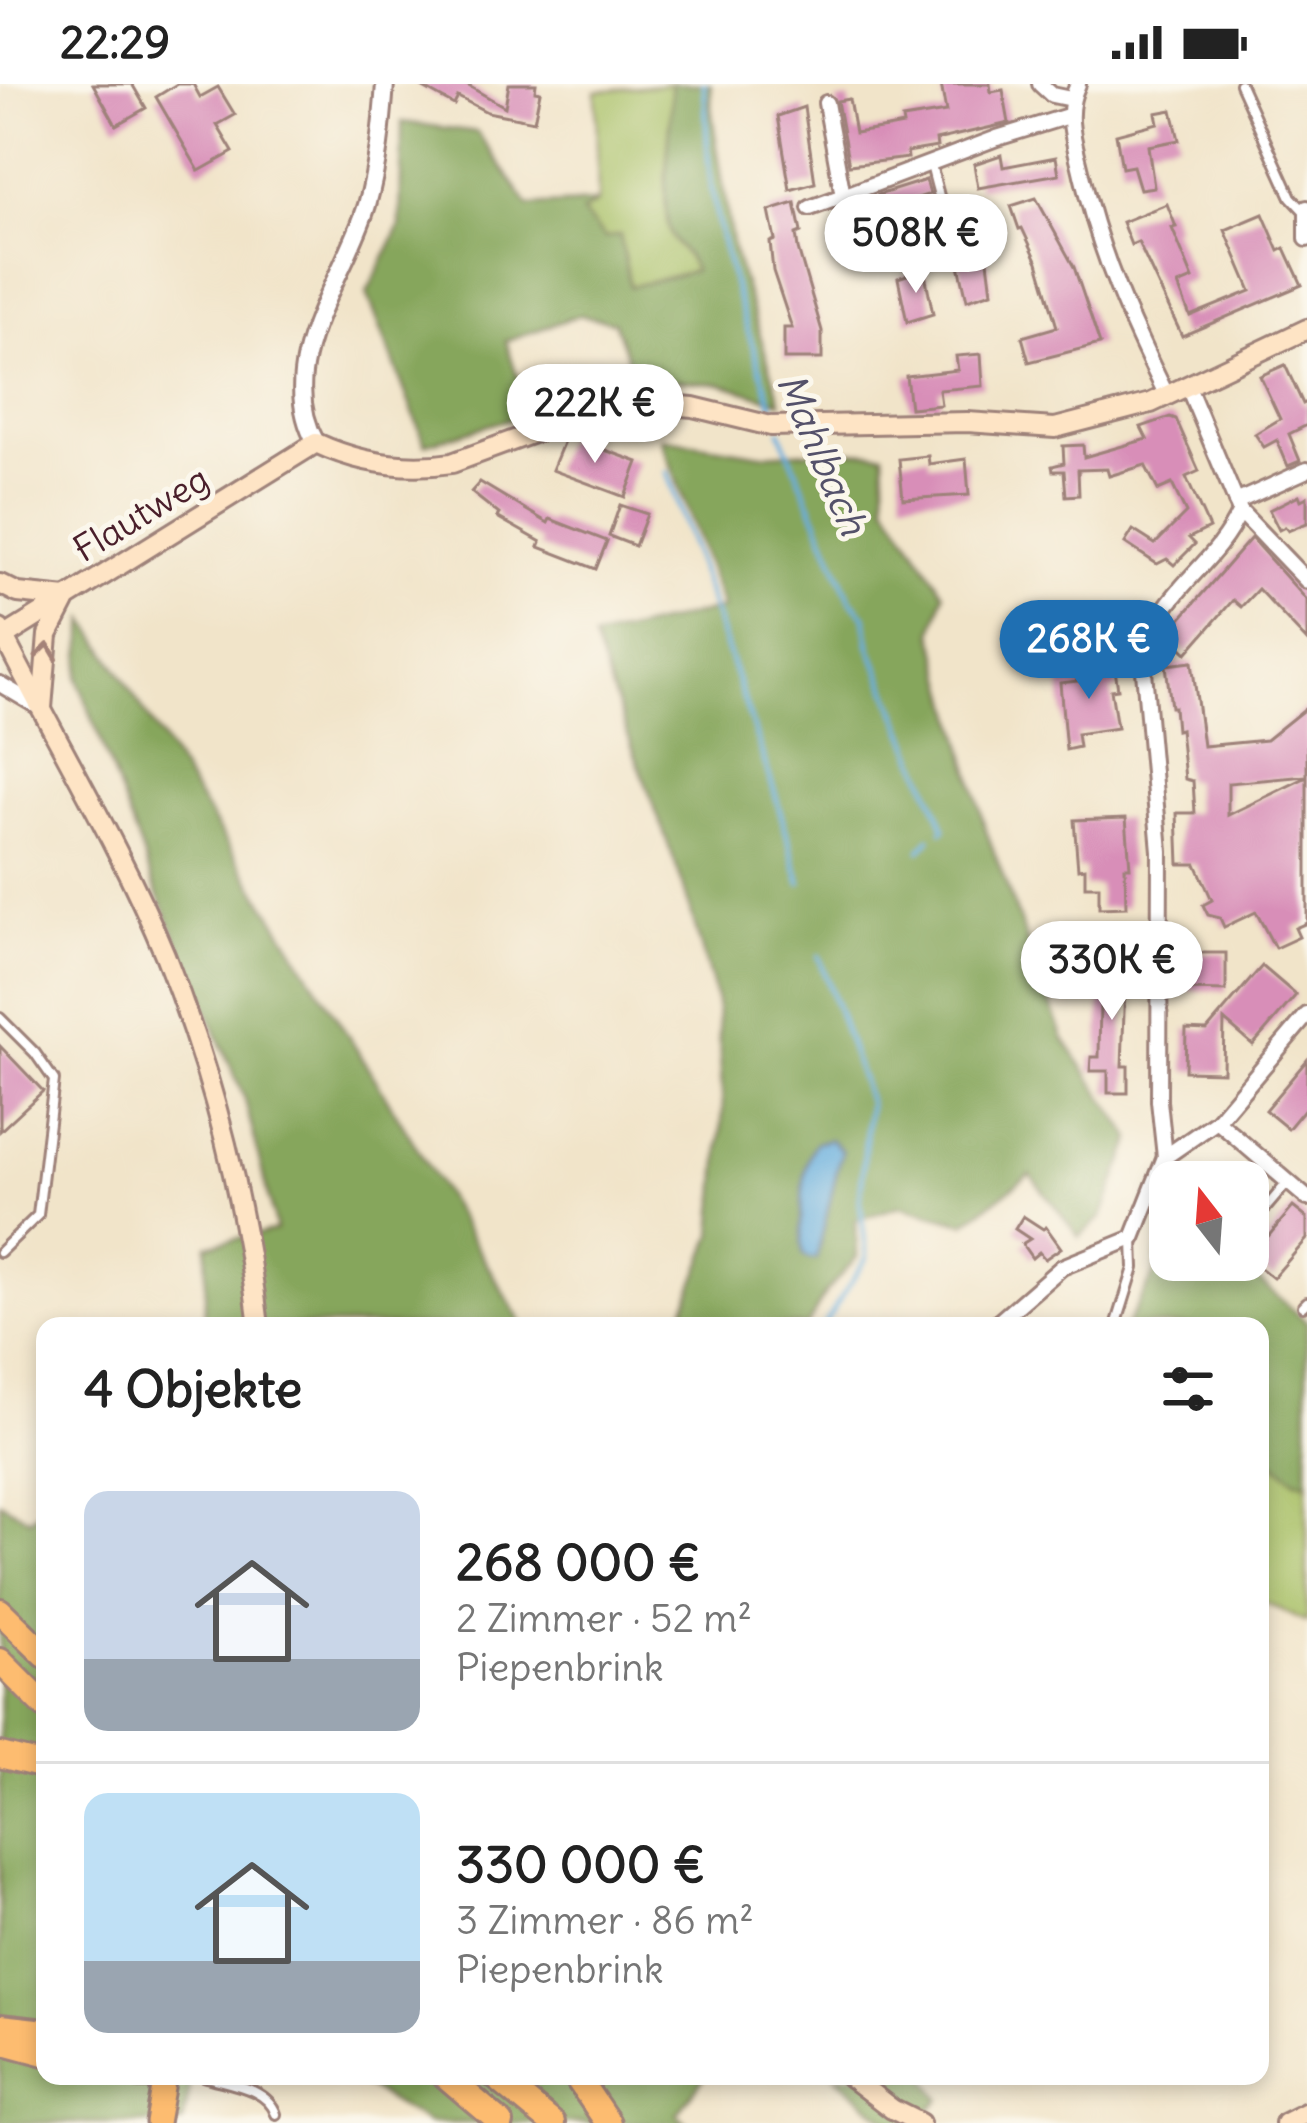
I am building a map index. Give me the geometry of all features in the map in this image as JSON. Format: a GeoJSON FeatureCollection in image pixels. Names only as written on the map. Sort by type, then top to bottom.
{"type":"FeatureCollection","features":[{"type":"Feature","properties":{"kind":"highway"},"geometry":{"type":"LineString","coordinates":[[0,1611],[36,1646]]}},
{"type":"Feature","properties":{"kind":"highway"},"geometry":{"type":"LineString","coordinates":[[0,1660],[36,1697]]}},
{"type":"Feature","properties":{"kind":"highway"},"geometry":{"type":"LineString","coordinates":[[0,1754],[36,1764]]}},
{"type":"Feature","properties":{"kind":"highway"},"geometry":{"type":"LineString","coordinates":[[0,2026],[36,2031]]}},
{"type":"Feature","properties":{"kind":"highway"},"geometry":{"type":"LineString","coordinates":[[0,2041],[36,2051]]}},
{"type":"Feature","properties":{"kind":"highway"},"geometry":{"type":"LineString","coordinates":[[457,2085],[501,2123]]}},
{"type":"Feature","properties":{"kind":"highway"},"geometry":{"type":"LineString","coordinates":[[506,2085],[551,2123]]}},
{"type":"Feature","properties":{"kind":"highway"},"geometry":{"type":"LineString","coordinates":[[582,2085],[608,2123]]}},
{"type":"Feature","properties":{"kind":"main road"},"geometry":{"type":"LineString","coordinates":[[316,442],[353,458],[390,465],[452,463],[566,421],[629,405],[693,406],[771,426],[952,422],[1055,428],[1117,414],[1188,388],[1307,328]]}},
{"type":"Feature","properties":{"kind":"main road","name":"Flautweg"},"geometry":{"type":"LineString","coordinates":[[1,635],[316,442]]}},
{"type":"Feature","properties":{"kind":"main road"},"geometry":{"type":"LineString","coordinates":[[0,584],[18,593],[68,598],[48,635],[42,709]]}},
{"type":"Feature","properties":{"kind":"main road"},"geometry":{"type":"LineString","coordinates":[[1,635],[127,874],[193,1029],[233,1168],[258,1317]]}},
{"type":"Feature","properties":{"kind":"main road"},"geometry":{"type":"LineString","coordinates":[[157,2123],[163,2085]]}},
{"type":"Feature","properties":{"kind":"main road"},"geometry":{"type":"LineString","coordinates":[[861,2085],[920,2123]]}},
{"type":"Feature","properties":{"kind":"main road"},"geometry":{"type":"LineString","coordinates":[[1286,2123],[1307,2112]]}},
{"type":"Feature","properties":{"kind":"street"},"geometry":{"type":"LineString","coordinates":[[316,442],[302,414],[302,367],[368,201],[385,84]]}},
{"type":"Feature","properties":{"kind":"street"},"geometry":{"type":"LineString","coordinates":[[1040,84],[1052,95],[1074,92],[1068,116],[1101,248],[1129,322],[1167,396]]}},
{"type":"Feature","properties":{"kind":"street"},"geometry":{"type":"LineString","coordinates":[[826,104],[843,196]]}},
{"type":"Feature","properties":{"kind":"street"},"geometry":{"type":"LineString","coordinates":[[811,208],[1068,116]]}},
{"type":"Feature","properties":{"kind":"street"},"geometry":{"type":"LineString","coordinates":[[1306,210],[1307,239]]}},
{"type":"Feature","properties":{"kind":"street"},"geometry":{"type":"LineString","coordinates":[[1188,388],[1238,506],[1307,581]]}},
{"type":"Feature","properties":{"kind":"street"},"geometry":{"type":"LineString","coordinates":[[1004,1317],[1061,1267],[1132,1238],[1165,1157],[1159,1101],[1160,851],[1144,671],[1146,644],[1164,606],[1227,541],[1238,506],[1307,470]]}},
{"type":"Feature","properties":{"kind":"street"},"geometry":{"type":"LineString","coordinates":[[0,684],[42,709]]}},
{"type":"Feature","properties":{"kind":"street"},"geometry":{"type":"LineString","coordinates":[[1165,1157],[1217,1121],[1307,1015]]}},
{"type":"Feature","properties":{"kind":"street"},"geometry":{"type":"LineString","coordinates":[[1217,1121],[1307,1198]]}},
{"type":"Feature","properties":{"kind":"lane"},"geometry":{"type":"LineString","coordinates":[[1240,84],[1291,197],[1306,210]]}},
{"type":"Feature","properties":{"kind":"lane"},"geometry":{"type":"LineString","coordinates":[[930,164],[952,246],[930,254]]}},
{"type":"Feature","properties":{"kind":"lane"},"geometry":{"type":"LineString","coordinates":[[0,1018],[54,1080],[38,1215],[0,1252]]}},
{"type":"Feature","properties":{"kind":"lane"},"geometry":{"type":"LineString","coordinates":[[1269,1204],[1288,1182]]}},
{"type":"Feature","properties":{"kind":"lane"},"geometry":{"type":"LineString","coordinates":[[1119,1317],[1134,1268],[1132,1238]]}},
{"type":"Feature","properties":{"kind":"lane"},"geometry":{"type":"LineString","coordinates":[[233,2085],[272,2101],[276,2114]]}},
{"type":"Feature","properties":{"kind":"green space"},"geometry":{"type":"Polygon","coordinates":[[[671,84],[666,213],[672,237],[694,271],[629,287],[605,238],[582,212],[598,202],[596,91],[671,84]]]}},
{"type":"Feature","properties":{"kind":"green space"},"geometry":{"type":"Polygon","coordinates":[[[671,84],[711,84],[733,249],[781,402],[721,384],[648,378],[599,391],[595,383],[629,362],[614,322],[580,315],[506,341],[529,413],[425,444],[367,293],[400,226],[402,122],[477,132],[529,206],[598,202],[582,212],[605,238],[620,235],[630,287],[694,271],[671,236],[666,214],[671,84]]]}},
{"type":"Feature","properties":{"kind":"green space"},"geometry":{"type":"Polygon","coordinates":[[[661,438],[762,454],[884,453],[886,503],[944,593],[933,632],[985,828],[1064,1039],[1132,1139],[1102,1217],[1079,1237],[1030,1174],[965,1223],[900,1206],[856,1220],[857,1257],[826,1292],[812,1317],[681,1317],[713,1235],[723,1110],[717,1002],[683,885],[593,639],[723,608],[661,438]]]}},
{"type":"Feature","properties":{"kind":"green space"},"geometry":{"type":"Polygon","coordinates":[[[86,619],[519,1317],[204,1317],[207,1245],[276,1230],[245,1100],[156,890],[78,679],[86,619]]]}},
{"type":"Feature","properties":{"kind":"green space"},"geometry":{"type":"Polygon","coordinates":[[[1151,1281],[1259,1281],[1307,1322],[1307,1483],[1269,1459],[1269,1317],[1131,1317],[1151,1281]]]}},
{"type":"Feature","properties":{"kind":"green space"},"geometry":{"type":"Polygon","coordinates":[[[1269,1459],[1307,1483],[1307,1622],[1269,1604],[1269,1459]]]}},
{"type":"Feature","properties":{"kind":"green space"},"geometry":{"type":"Polygon","coordinates":[[[0,1502],[29,1519],[36,1513],[36,2085],[190,2085],[183,2123],[0,2123],[0,1502]]]}},
{"type":"Feature","properties":{"kind":"green space"},"geometry":{"type":"Polygon","coordinates":[[[363,2085],[698,2085],[677,2114],[687,2123],[428,2123],[363,2085]]]}},
{"type":"Feature","properties":{"kind":"green space"},"geometry":{"type":"Polygon","coordinates":[[[846,2085],[931,2085],[941,2099],[916,2123],[890,2123],[846,2085]]]}},
{"type":"Feature","properties":{"kind":"water"},"geometry":{"type":"Polygon","coordinates":[[[831,1139],[842,1151],[816,1259],[809,1259],[803,1255],[802,1243],[804,1180],[816,1142],[831,1139]]]}},
{"type":"Feature","properties":{"kind":"building"},"geometry":{"type":"Polygon","coordinates":[[[93,84],[132,84],[146,108],[116,125],[93,84]]]}},
{"type":"Feature","properties":{"kind":"building"},"geometry":{"type":"Polygon","coordinates":[[[177,84],[193,84],[200,97],[218,87],[235,115],[217,125],[233,152],[199,171],[156,97],[177,84]]]}},
{"type":"Feature","properties":{"kind":"building"},"geometry":{"type":"Polygon","coordinates":[[[416,84],[465,84],[505,107],[509,84],[536,84],[535,91],[540,92],[534,121],[487,112],[458,97],[454,105],[416,84]]]}},
{"type":"Feature","properties":{"kind":"building"},"geometry":{"type":"Polygon","coordinates":[[[941,84],[990,84],[991,92],[1003,90],[1009,123],[936,140],[937,147],[907,152],[908,158],[849,165],[837,101],[849,99],[855,133],[887,128],[903,125],[902,119],[946,112],[941,84]]]}},
{"type":"Feature","properties":{"kind":"building"},"geometry":{"type":"Polygon","coordinates":[[[804,107],[815,183],[790,190],[778,116],[804,107]]]}},
{"type":"Feature","properties":{"kind":"building"},"geometry":{"type":"Polygon","coordinates":[[[1172,110],[1179,140],[1148,146],[1154,187],[1140,189],[1133,166],[1122,168],[1116,134],[1158,123],[1156,113],[1172,110]]]}},
{"type":"Feature","properties":{"kind":"building"},"geometry":{"type":"Polygon","coordinates":[[[1001,155],[1003,167],[1056,157],[1059,174],[978,188],[974,164],[1001,155]]]}},
{"type":"Feature","properties":{"kind":"building"},"geometry":{"type":"Polygon","coordinates":[[[926,180],[930,194],[909,201],[915,223],[901,227],[895,205],[882,208],[878,195],[926,180]]]}},
{"type":"Feature","properties":{"kind":"building"},"geometry":{"type":"Polygon","coordinates":[[[965,198],[988,261],[992,292],[967,300],[957,256],[970,252],[952,203],[965,198]]]}},
{"type":"Feature","properties":{"kind":"building"},"geometry":{"type":"Polygon","coordinates":[[[1036,198],[1074,267],[1100,344],[1029,362],[1022,337],[1057,327],[1038,262],[1011,206],[1036,198]]]}},
{"type":"Feature","properties":{"kind":"building"},"geometry":{"type":"Polygon","coordinates":[[[795,203],[801,232],[796,234],[798,249],[822,331],[822,359],[784,359],[784,328],[792,328],[773,271],[770,242],[775,240],[769,211],[795,203]]]}},
{"type":"Feature","properties":{"kind":"building"},"geometry":{"type":"Polygon","coordinates":[[[1167,204],[1193,279],[1178,285],[1190,316],[1251,291],[1225,230],[1263,214],[1279,251],[1285,248],[1302,285],[1182,336],[1138,242],[1131,245],[1122,222],[1167,204]]]}},
{"type":"Feature","properties":{"kind":"building"},"geometry":{"type":"Polygon","coordinates":[[[846,215],[870,216],[868,252],[845,251],[846,215]]]}},
{"type":"Feature","properties":{"kind":"building"},"geometry":{"type":"Polygon","coordinates":[[[924,269],[933,314],[907,322],[898,278],[924,269]]]}},
{"type":"Feature","properties":{"kind":"building"},"geometry":{"type":"Polygon","coordinates":[[[981,354],[983,386],[939,390],[941,405],[910,408],[906,376],[958,370],[956,356],[981,354]]]}},
{"type":"Feature","properties":{"kind":"building"},"geometry":{"type":"Polygon","coordinates":[[[1285,365],[1303,404],[1307,402],[1307,425],[1289,434],[1300,461],[1288,466],[1277,440],[1264,447],[1255,434],[1280,419],[1260,376],[1285,365]]]}},
{"type":"Feature","properties":{"kind":"building"},"geometry":{"type":"Polygon","coordinates":[[[1176,419],[1199,471],[1186,477],[1209,528],[1189,538],[1195,544],[1174,565],[1167,559],[1157,564],[1125,543],[1133,530],[1155,544],[1186,513],[1172,484],[1158,490],[1145,465],[1109,476],[1107,469],[1078,470],[1079,495],[1066,496],[1064,471],[1053,471],[1052,466],[1064,463],[1063,446],[1083,445],[1084,457],[1147,439],[1141,427],[1176,419]]]}},
{"type":"Feature","properties":{"kind":"building"},"geometry":{"type":"Polygon","coordinates":[[[566,436],[638,462],[625,497],[552,470],[566,436]]]}},
{"type":"Feature","properties":{"kind":"building"},"geometry":{"type":"Polygon","coordinates":[[[928,456],[929,464],[966,459],[969,495],[903,499],[899,459],[928,456]]]}},
{"type":"Feature","properties":{"kind":"building"},"geometry":{"type":"Polygon","coordinates":[[[480,482],[548,523],[550,519],[607,541],[596,569],[539,547],[541,542],[497,517],[471,492],[480,482]]]}},
{"type":"Feature","properties":{"kind":"building"},"geometry":{"type":"Polygon","coordinates":[[[1299,495],[1301,500],[1307,497],[1307,523],[1279,530],[1269,510],[1299,495]]]}},
{"type":"Feature","properties":{"kind":"building"},"geometry":{"type":"Polygon","coordinates":[[[620,505],[647,514],[635,546],[609,536],[620,505]]]}},
{"type":"Feature","properties":{"kind":"building"},"geometry":{"type":"Polygon","coordinates":[[[1251,538],[1307,600],[1307,641],[1258,589],[1241,607],[1233,600],[1187,653],[1167,634],[1251,538]]]}},
{"type":"Feature","properties":{"kind":"building"},"geometry":{"type":"Polygon","coordinates":[[[1103,658],[1104,665],[1114,664],[1118,689],[1111,690],[1117,728],[1077,734],[1079,747],[1066,750],[1060,683],[1087,680],[1084,662],[1103,658]]]}},
{"type":"Feature","properties":{"kind":"building"},"geometry":{"type":"Polygon","coordinates":[[[1192,662],[1203,746],[1266,740],[1307,707],[1307,776],[1228,783],[1228,815],[1307,777],[1307,923],[1295,928],[1299,937],[1275,948],[1256,912],[1224,927],[1220,918],[1208,915],[1203,905],[1212,900],[1196,864],[1179,864],[1177,813],[1195,813],[1193,781],[1185,779],[1166,665],[1192,662]]]}},
{"type":"Feature","properties":{"kind":"building"},"geometry":{"type":"Polygon","coordinates":[[[1126,818],[1130,867],[1125,867],[1126,907],[1099,908],[1099,886],[1085,886],[1085,868],[1078,869],[1074,820],[1126,818]]]}},
{"type":"Feature","properties":{"kind":"building"},"geometry":{"type":"Polygon","coordinates":[[[1188,953],[1226,953],[1226,991],[1188,990],[1188,953]]]}},
{"type":"Feature","properties":{"kind":"building"},"geometry":{"type":"Polygon","coordinates":[[[1100,956],[1126,956],[1122,1066],[1128,1066],[1128,1093],[1108,1093],[1108,1071],[1090,1071],[1091,1057],[1099,1057],[1096,977],[1100,977],[1100,956]]]}},
{"type":"Feature","properties":{"kind":"building"},"geometry":{"type":"Polygon","coordinates":[[[1262,966],[1296,995],[1253,1045],[1224,1020],[1223,1072],[1185,1071],[1186,1029],[1207,1030],[1262,966]]]}},
{"type":"Feature","properties":{"kind":"building"},"geometry":{"type":"Polygon","coordinates":[[[0,1046],[43,1091],[0,1131],[0,1046]]]}},
{"type":"Feature","properties":{"kind":"building"},"geometry":{"type":"Polygon","coordinates":[[[1307,1060],[1307,1106],[1288,1129],[1265,1110],[1307,1060]]]}},
{"type":"Feature","properties":{"kind":"building"},"geometry":{"type":"Polygon","coordinates":[[[1293,1207],[1307,1218],[1307,1239],[1273,1278],[1269,1275],[1269,1235],[1293,1207]]]}},
{"type":"Feature","properties":{"kind":"building"},"geometry":{"type":"Polygon","coordinates":[[[1023,1216],[1046,1227],[1061,1248],[1045,1259],[1039,1252],[1032,1258],[1022,1244],[1030,1239],[1015,1229],[1023,1216]]]}},
{"type":"Feature","properties":{"kind":"waterway","name":"Mahlbach"},"geometry":{"type":"LineString","coordinates":[[704,84],[718,225],[777,420]]}},
{"type":"Feature","properties":{"kind":"waterway","name":"Mahlbach"},"geometry":{"type":"LineString","coordinates":[[780,431],[850,599],[865,616],[870,647],[942,831]]}},
{"type":"Feature","properties":{"kind":"waterway"},"geometry":{"type":"LineString","coordinates":[[667,472],[801,883]]}},
{"type":"Feature","properties":{"kind":"waterway","name":"Mahlbach"},"geometry":{"type":"LineString","coordinates":[[920,850],[930,839]]}},
{"type":"Feature","properties":{"kind":"waterway","name":"Mahlbach"},"geometry":{"type":"LineString","coordinates":[[819,956],[869,1102],[860,1201],[867,1257],[829,1317]]}}]}
